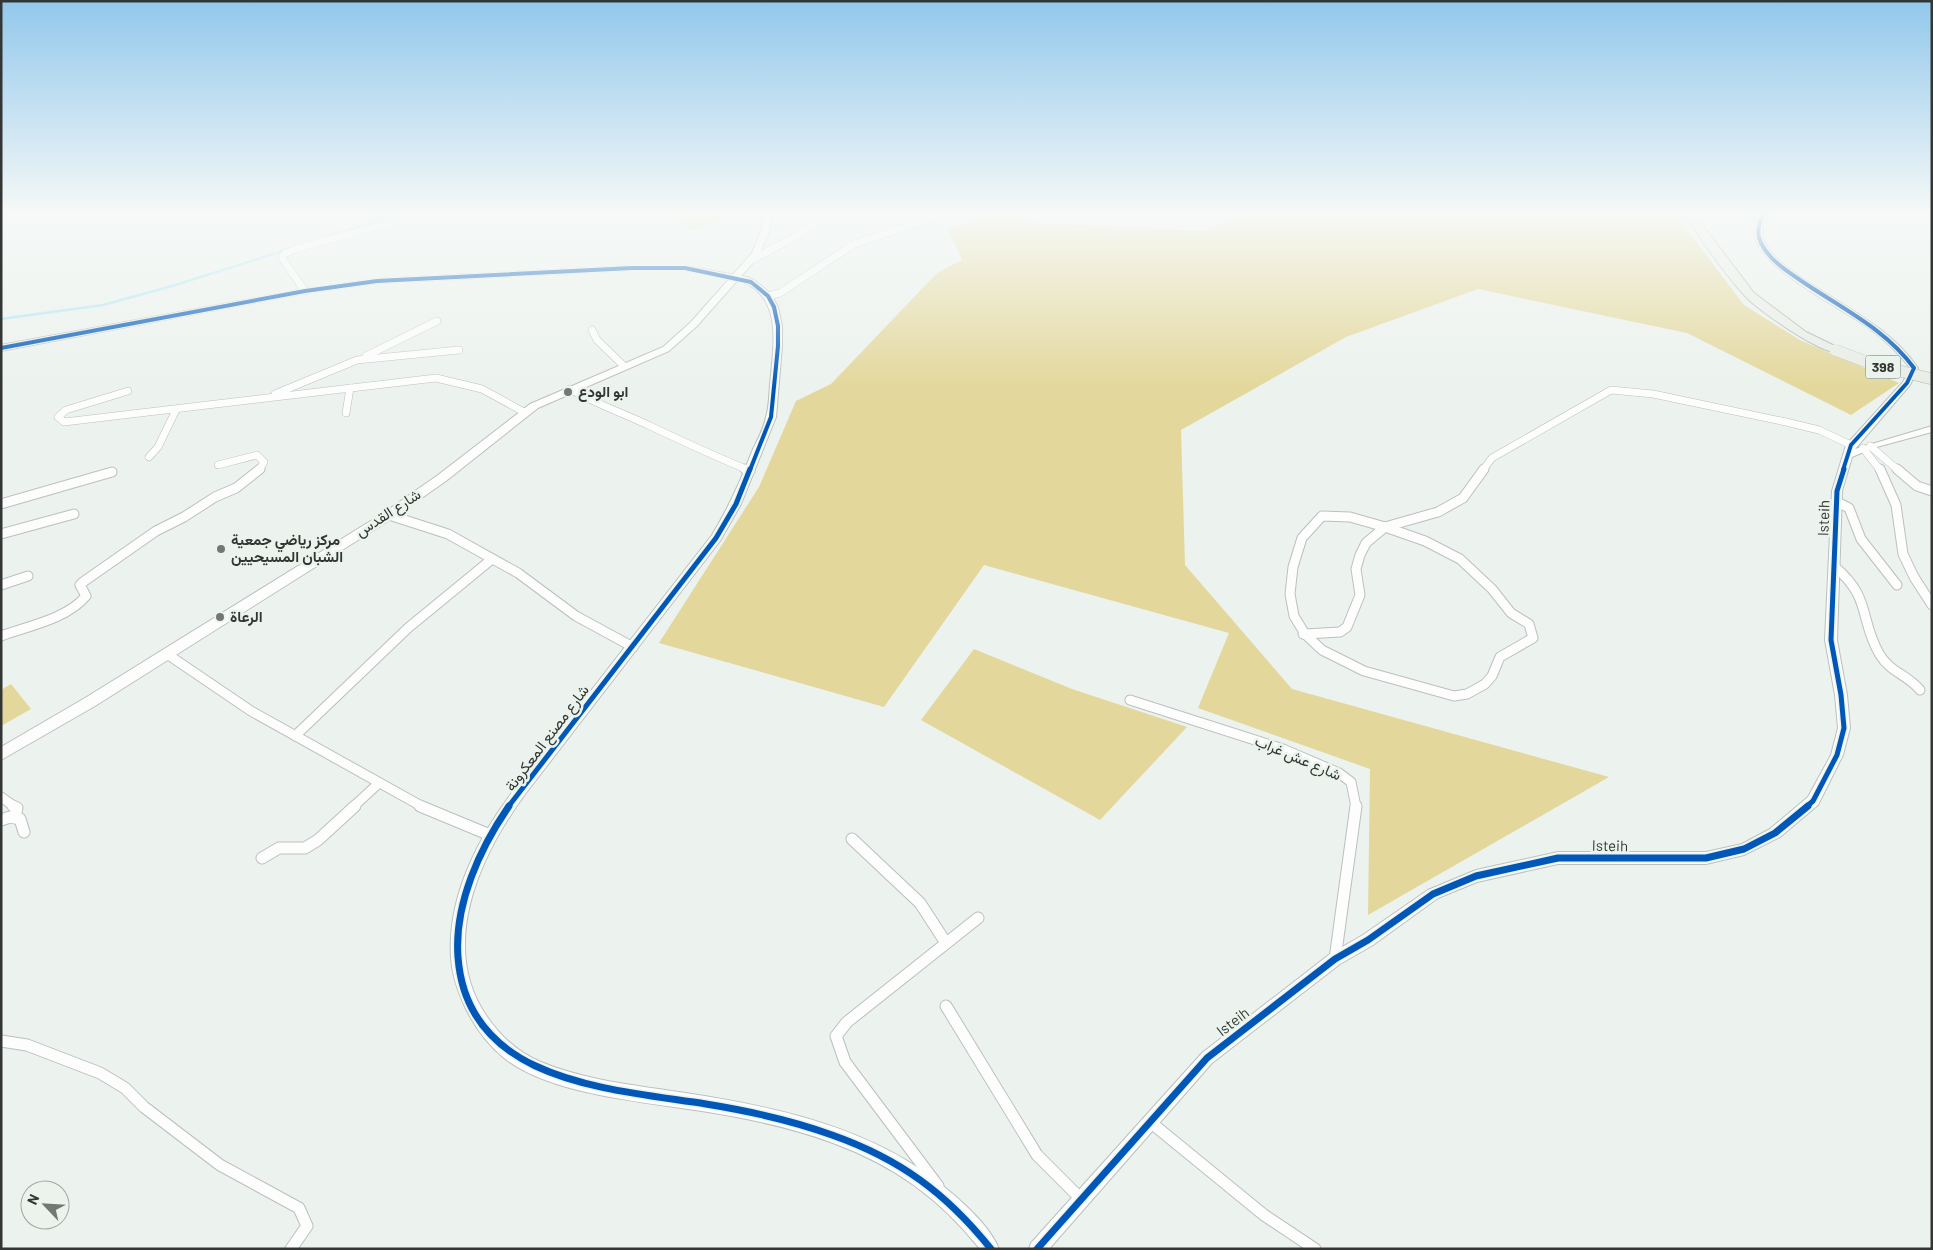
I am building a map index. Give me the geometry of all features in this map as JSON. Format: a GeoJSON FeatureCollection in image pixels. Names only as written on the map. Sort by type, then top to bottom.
{"type":"FeatureCollection","features":[{"type":"Feature","properties":{"kind":"main road","name":"شارع القدس"},"geometry":{"type":"LineString","coordinates":[[1,754],[167,654],[389,515],[460,464],[524,412],[570,389],[666,349],[694,324],[741,272]]}},
{"type":"Feature","properties":{"kind":"main road","name":"398"},"geometry":{"type":"LineString","coordinates":[[1733,272],[1750,296],[1802,334],[1875,365],[1932,379]]}},
{"type":"Feature","properties":{"kind":"street"},"geometry":{"type":"LineString","coordinates":[[292,272],[305,291]]}},
{"type":"Feature","properties":{"kind":"street"},"geometry":{"type":"LineString","coordinates":[[1,348],[305,291],[377,281],[547,272]]}},
{"type":"Feature","properties":{"kind":"street"},"geometry":{"type":"LineString","coordinates":[[710,272],[737,277],[751,282],[768,296],[780,293],[811,272]]}},
{"type":"Feature","properties":{"kind":"street","name":"Isteih"},"geometry":{"type":"LineString","coordinates":[[1037,1249],[1207,1058],[1335,959],[1368,940],[1433,894],[1476,876],[1558,858],[1706,858],[1744,849],[1775,833],[1813,801],[1837,755],[1844,728],[1841,695],[1831,640],[1837,491],[1858,449],[1907,383],[1914,368],[1908,358],[1893,344],[1861,320],[1788,272]]}},
{"type":"Feature","properties":{"kind":"street","name":"شارع مصنع المعكرونة"},"geometry":{"type":"LineString","coordinates":[[768,296],[774,308],[778,326],[778,346],[771,416],[736,504],[716,538],[490,835],[460,910],[456,954],[462,986],[470,1005],[494,1037],[517,1058],[548,1072],[586,1083],[743,1110],[801,1124],[856,1144],[912,1171],[944,1194],[974,1225],[991,1249]]}},
{"type":"Feature","properties":{"kind":"street"},"geometry":{"type":"LineString","coordinates":[[264,400],[357,360],[437,321]]}},
{"type":"Feature","properties":{"kind":"street"},"geometry":{"type":"LineString","coordinates":[[592,330],[597,340],[624,366]]}},
{"type":"Feature","properties":{"kind":"street"},"geometry":{"type":"LineString","coordinates":[[357,360],[460,350]]}},
{"type":"Feature","properties":{"kind":"street"},"geometry":{"type":"LineString","coordinates":[[128,391],[66,410],[58,417],[64,422],[264,400],[436,378],[456,380],[505,399],[524,412]]}},
{"type":"Feature","properties":{"kind":"street"},"geometry":{"type":"LineString","coordinates":[[346,414],[350,388]]}},
{"type":"Feature","properties":{"kind":"street"},"geometry":{"type":"LineString","coordinates":[[570,389],[592,402],[649,425],[689,446],[750,471]]}},
{"type":"Feature","properties":{"kind":"street"},"geometry":{"type":"LineString","coordinates":[[1302,634],[1340,632],[1347,627],[1360,595],[1356,569],[1360,555],[1366,543],[1385,527],[1438,512],[1463,498],[1492,458],[1611,390],[1653,394],[1819,430],[1858,449],[1910,481],[1932,491]]}},
{"type":"Feature","properties":{"kind":"street"},"geometry":{"type":"LineString","coordinates":[[149,458],[158,447],[176,410]]}},
{"type":"Feature","properties":{"kind":"street"},"geometry":{"type":"LineString","coordinates":[[1858,449],[1932,430]]}},
{"type":"Feature","properties":{"kind":"street"},"geometry":{"type":"LineString","coordinates":[[1858,449],[1876,461],[1888,485],[1897,506],[1901,530],[1900,546],[1932,605]]}},
{"type":"Feature","properties":{"kind":"street"},"geometry":{"type":"LineString","coordinates":[[1,636],[71,609],[86,596],[80,585],[83,582],[156,531],[184,517],[215,497],[236,488],[259,470],[264,462],[258,455],[218,465]]}},
{"type":"Feature","properties":{"kind":"street"},"geometry":{"type":"LineString","coordinates":[[1,504],[112,472]]}},
{"type":"Feature","properties":{"kind":"street"},"geometry":{"type":"LineString","coordinates":[[1837,502],[1849,508],[1861,539],[1898,585]]}},
{"type":"Feature","properties":{"kind":"street"},"geometry":{"type":"LineString","coordinates":[[1,534],[74,514]]}},
{"type":"Feature","properties":{"kind":"street"},"geometry":{"type":"LineString","coordinates":[[389,515],[448,534],[518,573],[576,616],[633,647]]}},
{"type":"Feature","properties":{"kind":"street"},"geometry":{"type":"LineString","coordinates":[[1322,516],[1350,517],[1385,527],[1460,558],[1492,589],[1511,613],[1529,624],[1533,638],[1499,657],[1491,680],[1469,693],[1456,697],[1363,670],[1326,654],[1302,634],[1290,603],[1291,576],[1303,533],[1322,516]]}},
{"type":"Feature","properties":{"kind":"street"},"geometry":{"type":"LineString","coordinates":[[296,736],[408,628],[492,559]]}},
{"type":"Feature","properties":{"kind":"street"},"geometry":{"type":"LineString","coordinates":[[1835,567],[1849,576],[1861,593],[1872,634],[1889,667],[1910,679],[1920,690]]}},
{"type":"Feature","properties":{"kind":"street"},"geometry":{"type":"LineString","coordinates":[[1,585],[28,576]]}},
{"type":"Feature","properties":{"kind":"street"},"geometry":{"type":"LineString","coordinates":[[167,654],[251,711],[412,802],[490,835]]}},
{"type":"Feature","properties":{"kind":"street","name":"شارع عش غراب"},"geometry":{"type":"LineString","coordinates":[[1130,700],[1228,730],[1312,761],[1339,772],[1350,782],[1356,805],[1335,959]]}},
{"type":"Feature","properties":{"kind":"street"},"geometry":{"type":"LineString","coordinates":[[262,858],[279,848],[305,848],[318,840],[379,783]]}},
{"type":"Feature","properties":{"kind":"street"},"geometry":{"type":"LineString","coordinates":[[1,797],[16,808],[15,817]]}},
{"type":"Feature","properties":{"kind":"street"},"geometry":{"type":"LineString","coordinates":[[1,820],[15,817],[20,819],[24,832]]}},
{"type":"Feature","properties":{"kind":"street"},"geometry":{"type":"LineString","coordinates":[[852,839],[920,903],[946,943]]}},
{"type":"Feature","properties":{"kind":"street"},"geometry":{"type":"LineString","coordinates":[[944,1194],[845,1062],[839,1050],[836,1036],[847,1022],[978,918]]}},
{"type":"Feature","properties":{"kind":"street"},"geometry":{"type":"LineString","coordinates":[[946,1006],[1038,1155],[1081,1199]]}},
{"type":"Feature","properties":{"kind":"street"},"geometry":{"type":"LineString","coordinates":[[2,1041],[27,1045],[100,1072],[124,1088],[144,1107],[220,1165],[300,1208],[307,1226],[290,1249]]}},
{"type":"Feature","properties":{"kind":"street"},"geometry":{"type":"LineString","coordinates":[[1149,1121],[1264,1215],[1315,1249]]}},
{"type":"Feature","properties":{"kind":"shaded area"},"geometry":{"type":"Polygon","coordinates":[[[1719,272],[1744,305],[1800,340],[1899,383],[1851,415],[1687,333],[1478,289],[1346,337],[1181,430],[1185,565],[1292,689],[1609,777],[1368,915],[1370,769],[1198,708],[1229,633],[984,565],[884,707],[659,643],[759,487],[796,401],[831,384],[937,273],[1719,272]]]}},
{"type":"Feature","properties":{"kind":"shaded area"},"geometry":{"type":"Polygon","coordinates":[[[974,649],[1072,689],[1187,727],[1100,820],[921,720],[974,649]]]}},
{"type":"Feature","properties":{"kind":"shaded area"},"geometry":{"type":"Polygon","coordinates":[[[11,684],[31,709],[1,726],[1,690],[11,684]]]}},
{"type":"Feature","properties":{"kind":"waterway"},"geometry":{"type":"LineString","coordinates":[[1,319],[103,305],[215,272]]}},
{"type":"Feature","properties":{"kind":"cycle path"},"geometry":{"type":"LineString","coordinates":[[1,348],[305,291],[377,281],[547,272]]}},
{"type":"Feature","properties":{"kind":"cycle path"},"geometry":{"type":"LineString","coordinates":[[708,272],[751,282],[768,296],[774,307],[778,326],[778,346],[771,417],[736,504],[716,538],[521,789],[496,825],[471,879],[459,924],[457,946],[459,969],[464,991],[475,1012],[493,1037],[504,1049],[528,1064],[562,1077],[586,1083],[779,1118],[860,1145],[908,1170],[930,1185],[951,1203],[991,1249]]}},
{"type":"Feature","properties":{"kind":"cycle path"},"geometry":{"type":"LineString","coordinates":[[1037,1249],[1207,1058],[1335,959],[1368,940],[1433,894],[1476,876],[1558,858],[1706,858],[1744,849],[1775,833],[1813,801],[1837,755],[1844,728],[1841,695],[1831,640],[1837,491],[1851,445],[1907,383],[1914,368],[1904,354],[1890,340],[1790,272]]}},
{"type":"Feature","properties":{"kind":"place","name":"ابو الودع"},"geometry":{"type":"Point","coordinates":[568,392]}},
{"type":"Feature","properties":{"kind":"place","name":"مركز رياضي جمعية الشبان المسيحيين"},"geometry":{"type":"Point","coordinates":[221,549]}},
{"type":"Feature","properties":{"kind":"place","name":"الرعاة"},"geometry":{"type":"Point","coordinates":[220,617]}}]}
